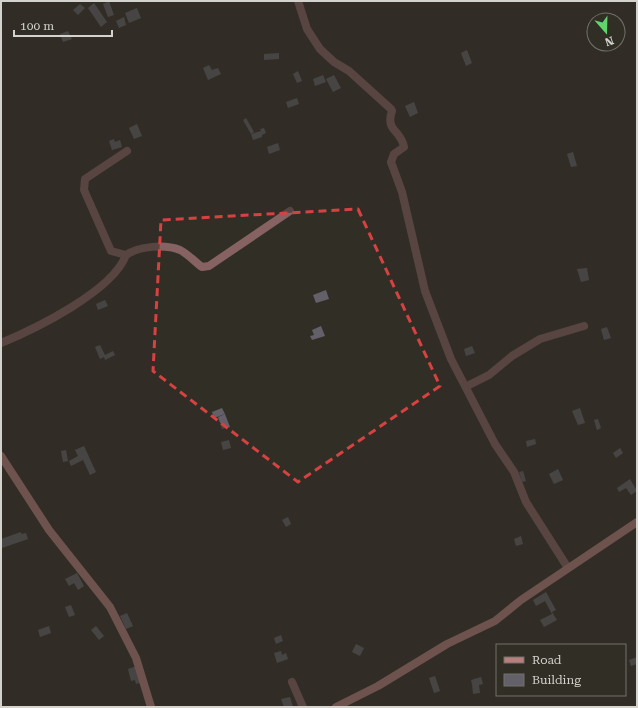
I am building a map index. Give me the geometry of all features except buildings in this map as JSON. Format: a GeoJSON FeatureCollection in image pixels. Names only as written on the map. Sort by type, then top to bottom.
{"type":"FeatureCollection","features":[{"type":"Feature","properties":{"kind":"street"},"geometry":{"type":"LineString","coordinates":[[298,1],[307,29],[320,50],[334,62],[349,71],[392,112],[389,120],[390,124],[399,135],[404,147],[394,154],[391,162],[402,192],[425,291],[452,359],[495,444],[514,472],[526,502],[568,568]]}},
{"type":"Feature","properties":{"kind":"street"},"geometry":{"type":"LineString","coordinates":[[126,256],[111,251],[84,190],[85,179],[127,151]]}},
{"type":"Feature","properties":{"kind":"street"},"geometry":{"type":"LineString","coordinates":[[1,343],[31,331],[84,299],[113,275],[122,265],[126,256],[132,252],[158,246],[180,250],[202,267],[209,266],[290,211]]}},
{"type":"Feature","properties":{"kind":"street"},"geometry":{"type":"LineString","coordinates":[[467,386],[489,375],[512,356],[540,339],[584,326]]}},
{"type":"Feature","properties":{"kind":"street"},"geometry":{"type":"LineString","coordinates":[[1,456],[49,530],[110,607],[136,658],[151,707]]}},
{"type":"Feature","properties":{"kind":"street"},"geometry":{"type":"LineString","coordinates":[[336,707],[378,686],[447,644],[495,621],[521,600],[637,522]]}},
{"type":"Feature","properties":{"kind":"street"},"geometry":{"type":"LineString","coordinates":[[292,682],[303,707]]}},
{"type":"Feature","properties":{"kind":"highlighted area"},"geometry":{"type":"Polygon","coordinates":[[[358,209],[440,386],[298,482],[153,371],[161,220],[358,209]]]}}]}
